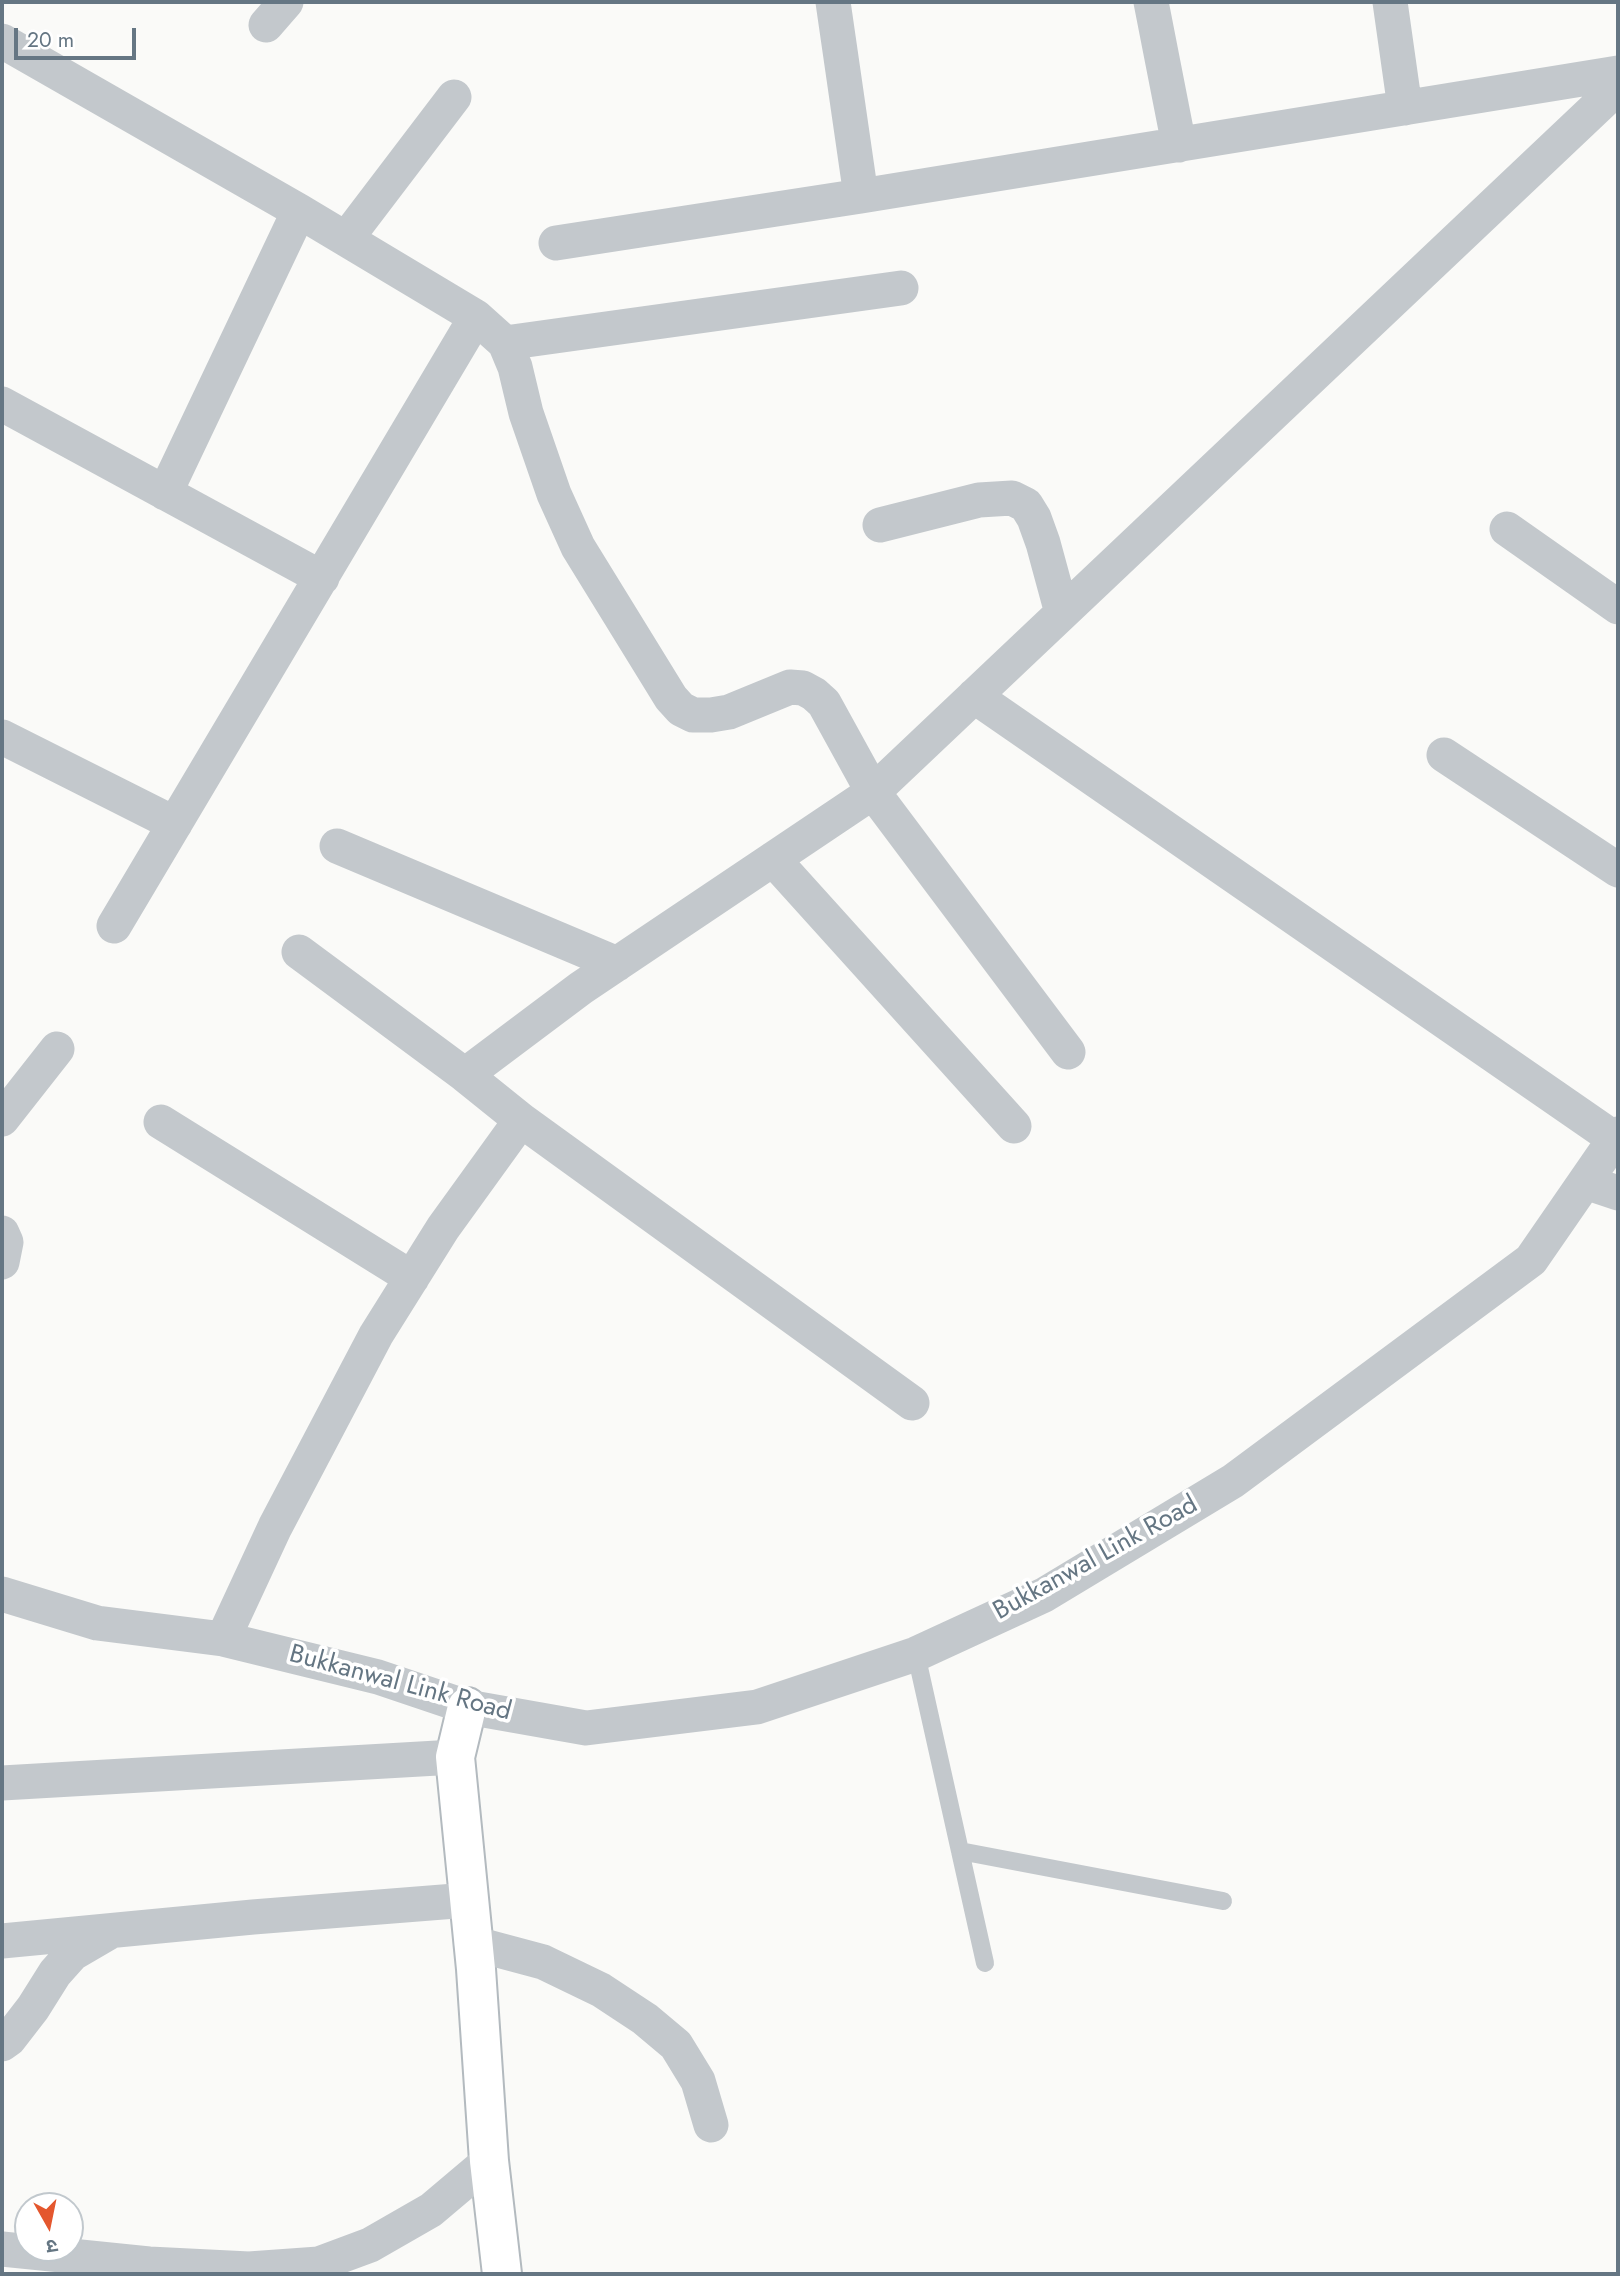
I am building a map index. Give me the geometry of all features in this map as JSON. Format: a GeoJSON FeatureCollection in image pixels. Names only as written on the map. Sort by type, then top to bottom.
{"type":"FeatureCollection","features":[{"type":"Feature","properties":{"kind":"street"},"geometry":{"type":"LineString","coordinates":[[833,2],[861,197]]}},
{"type":"Feature","properties":{"kind":"street"},"geometry":{"type":"LineString","coordinates":[[1151,2],[1179,145]]}},
{"type":"Feature","properties":{"kind":"street"},"geometry":{"type":"LineString","coordinates":[[1390,2],[1405,107]]}},
{"type":"Feature","properties":{"kind":"street"},"geometry":{"type":"LineString","coordinates":[[2,41],[346,239],[476,317],[505,342],[554,494],[578,547],[671,698],[681,709],[693,715],[711,715],[729,712],[790,687],[803,688],[814,694],[824,703],[873,792],[1068,1052]]}},
{"type":"Feature","properties":{"kind":"street"},"geometry":{"type":"LineString","coordinates":[[556,243],[861,197],[1618,72]]}},
{"type":"Feature","properties":{"kind":"street"},"geometry":{"type":"LineString","coordinates":[[465,1075],[581,988],[873,792],[1618,87]]}},
{"type":"Feature","properties":{"kind":"street"},"geometry":{"type":"LineString","coordinates":[[346,239],[454,97]]}},
{"type":"Feature","properties":{"kind":"street"},"geometry":{"type":"LineString","coordinates":[[165,493],[299,211]]}},
{"type":"Feature","properties":{"kind":"street"},"geometry":{"type":"LineString","coordinates":[[505,342],[901,288]]}},
{"type":"Feature","properties":{"kind":"street"},"geometry":{"type":"LineString","coordinates":[[114,926],[476,317]]}},
{"type":"Feature","properties":{"kind":"street"},"geometry":{"type":"LineString","coordinates":[[2,404],[322,578]]}},
{"type":"Feature","properties":{"kind":"street"},"geometry":{"type":"LineString","coordinates":[[880,525],[979,500],[1012,498],[1026,505],[1034,518],[1062,613]]}},
{"type":"Feature","properties":{"kind":"street"},"geometry":{"type":"LineString","coordinates":[[1507,528],[1618,607]]}},
{"type":"Feature","properties":{"kind":"street"},"geometry":{"type":"LineString","coordinates":[[974,696],[1616,1136]]}},
{"type":"Feature","properties":{"kind":"street"},"geometry":{"type":"LineString","coordinates":[[2,737],[175,824]]}},
{"type":"Feature","properties":{"kind":"street"},"geometry":{"type":"LineString","coordinates":[[1444,755],[1618,870]]}},
{"type":"Feature","properties":{"kind":"street"},"geometry":{"type":"LineString","coordinates":[[337,846],[617,964]]}},
{"type":"Feature","properties":{"kind":"street"},"geometry":{"type":"LineString","coordinates":[[773,859],[1014,1126]]}},
{"type":"Feature","properties":{"kind":"street"},"geometry":{"type":"LineString","coordinates":[[299,952],[521,1120],[912,1403]]}},
{"type":"Feature","properties":{"kind":"street"},"geometry":{"type":"LineString","coordinates":[[2,1119],[57,1049]]}},
{"type":"Feature","properties":{"kind":"street"},"geometry":{"type":"LineString","coordinates":[[223,1639],[275,1527],[376,1335],[443,1228],[521,1120]]}},
{"type":"Feature","properties":{"kind":"street"},"geometry":{"type":"LineString","coordinates":[[161,1122],[412,1278]]}},
{"type":"Feature","properties":{"kind":"street","name":"Bukkanwal Link Road"},"geometry":{"type":"LineString","coordinates":[[2,1594],[97,1623],[223,1639],[379,1677],[467,1707],[586,1728],[757,1707],[916,1654],[1044,1595],[1233,1481],[1531,1260],[1616,1136]]}},
{"type":"Feature","properties":{"kind":"street"},"geometry":{"type":"LineString","coordinates":[[1585,1182],[1618,1193]]}},
{"type":"Feature","properties":{"kind":"street"},"geometry":{"type":"LineString","coordinates":[[2,1233],[6,1242],[2,1262]]}},
{"type":"Feature","properties":{"kind":"street"},"geometry":{"type":"LineString","coordinates":[[467,1707],[455,1757],[489,2161],[502,2274]]}},
{"type":"Feature","properties":{"kind":"street"},"geometry":{"type":"LineString","coordinates":[[2,1783],[455,1757]]}},
{"type":"Feature","properties":{"kind":"street"},"geometry":{"type":"LineString","coordinates":[[2,1941],[468,1900]]}},
{"type":"Feature","properties":{"kind":"street"},"geometry":{"type":"LineString","coordinates":[[2,2045],[72,1954],[111,1931]]}},
{"type":"Feature","properties":{"kind":"street"},"geometry":{"type":"LineString","coordinates":[[472,1943],[543,1962],[601,1990],[645,2018],[676,2045],[698,2081],[711,2124]]}},
{"type":"Feature","properties":{"kind":"street"},"geometry":{"type":"LineString","coordinates":[[2,2249],[149,2264],[237,2268],[318,2264],[370,2245],[431,2210],[489,2161]]}},
{"type":"Feature","properties":{"kind":"lane"},"geometry":{"type":"LineString","coordinates":[[916,1654],[985,1963]]}},
{"type":"Feature","properties":{"kind":"lane"},"geometry":{"type":"LineString","coordinates":[[960,1852],[1223,1901]]}}]}
